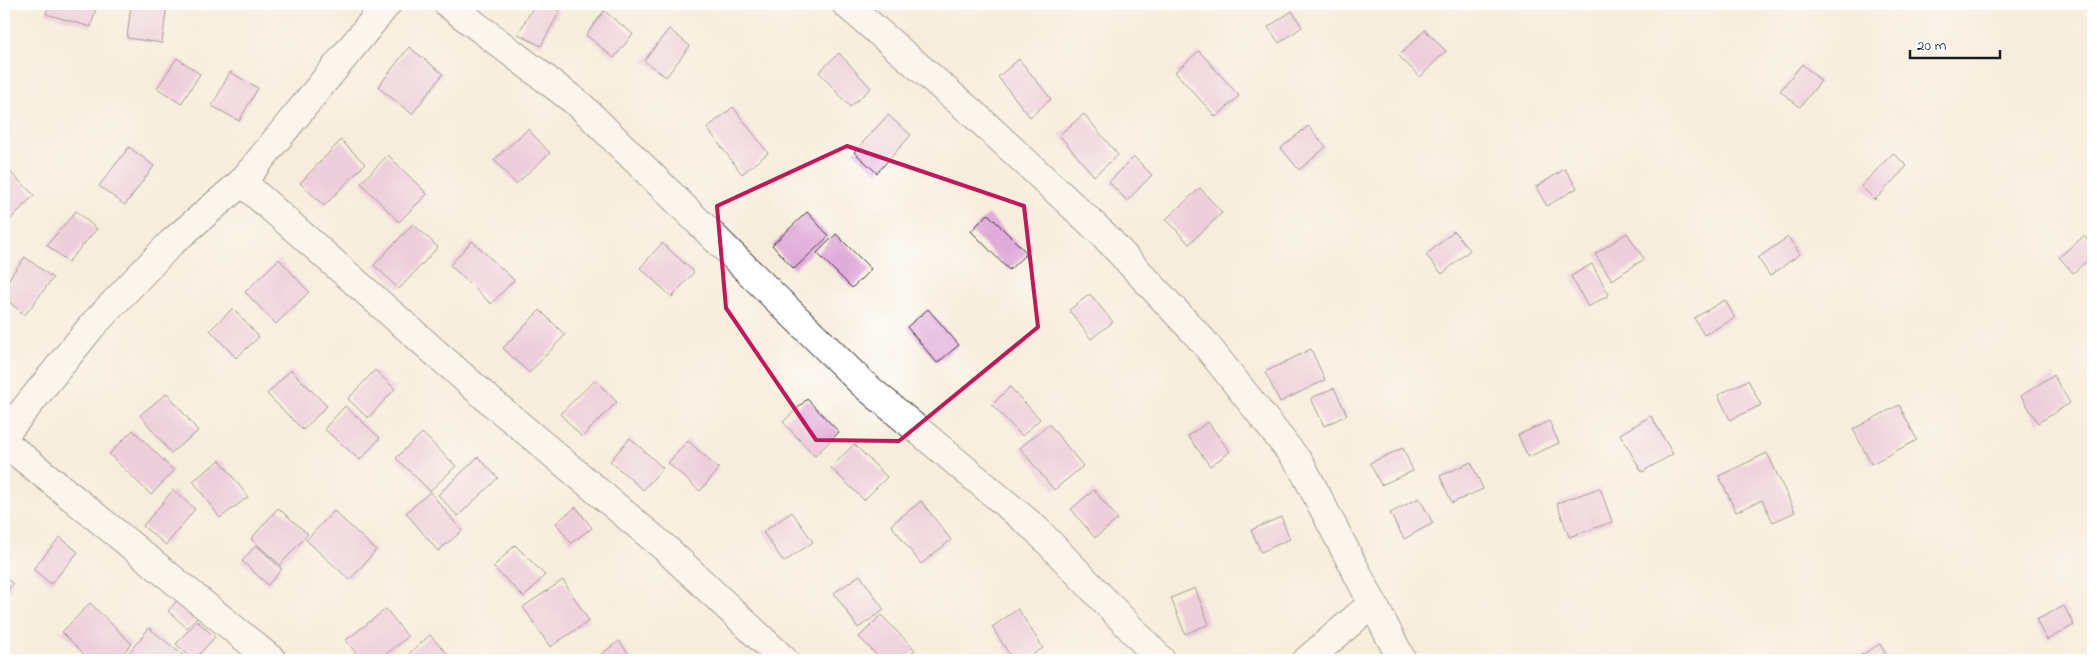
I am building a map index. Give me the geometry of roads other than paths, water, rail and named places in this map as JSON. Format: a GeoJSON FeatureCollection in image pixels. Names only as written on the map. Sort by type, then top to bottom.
{"type":"FeatureCollection","features":[{"type":"Feature","properties":{"kind":"street"},"geometry":{"type":"LineString","coordinates":[[4,435],[90,328],[171,243],[242,182],[387,4]]}},
{"type":"Feature","properties":{"kind":"street"},"geometry":{"type":"LineString","coordinates":[[448,4],[581,106],[862,383],[1037,530],[1161,660]]}},
{"type":"Feature","properties":{"kind":"street"},"geometry":{"type":"LineString","coordinates":[[846,4],[977,117],[1103,234],[1203,340],[1301,465],[1402,660]]}},
{"type":"Feature","properties":{"kind":"street"},"geometry":{"type":"LineString","coordinates":[[242,182],[487,398],[665,548],[784,660]]}},
{"type":"Feature","properties":{"kind":"street"},"geometry":{"type":"LineString","coordinates":[[4,442],[272,660]]}},
{"type":"Feature","properties":{"kind":"street"},"geometry":{"type":"LineString","coordinates":[[1307,660],[1373,603]]}}]}
